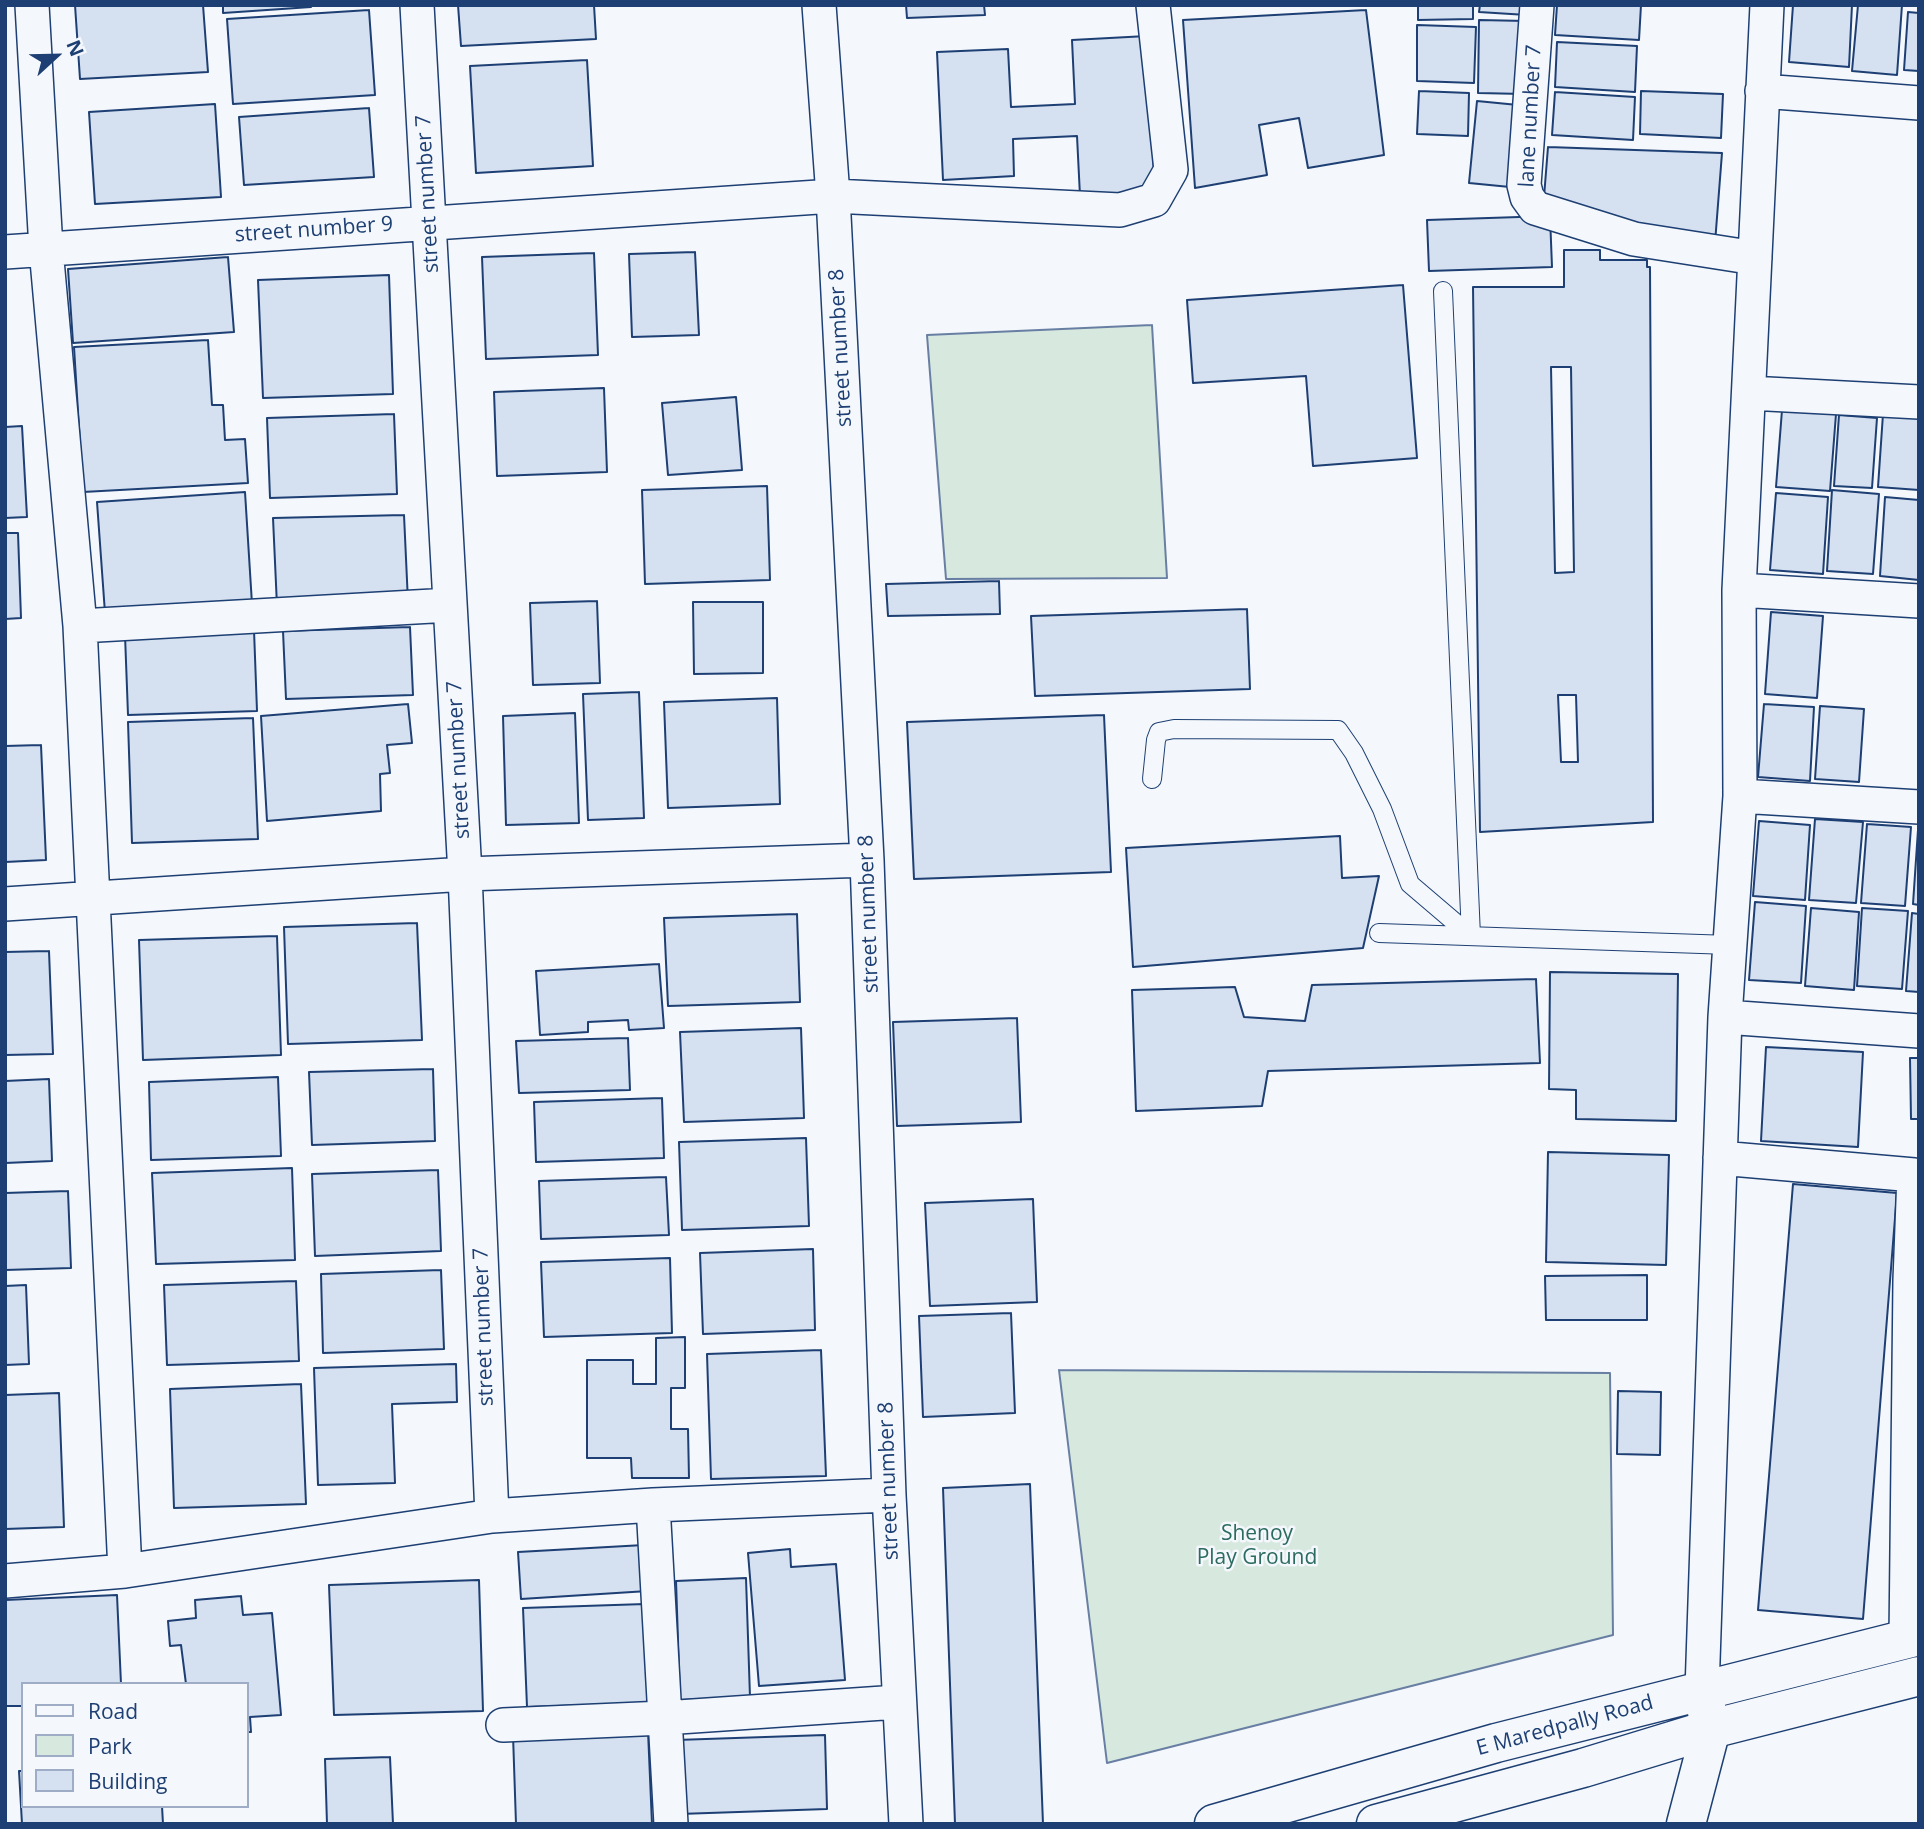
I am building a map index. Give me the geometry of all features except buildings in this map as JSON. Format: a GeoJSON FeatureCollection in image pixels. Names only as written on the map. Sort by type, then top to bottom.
{"type":"FeatureCollection","features":[{"type":"Feature","properties":{"kind":"main road","name":"E Maredpally Road"},"geometry":{"type":"LineString","coordinates":[[1214,1824],[1297,1812],[1496,1743],[1912,1638]]}},
{"type":"Feature","properties":{"kind":"main road","name":"E Maredpally Road"},"geometry":{"type":"LineString","coordinates":[[1376,1824],[1583,1768],[1711,1729],[1919,1676]]}},
{"type":"Feature","properties":{"kind":"main road"},"geometry":{"type":"LineString","coordinates":[[1686,1824],[1711,1729],[1702,1690]]}},
{"type":"Feature","properties":{"kind":"street"},"geometry":{"type":"LineString","coordinates":[[32,5],[46,249],[80,626],[125,1571]]}},
{"type":"Feature","properties":{"kind":"street","name":"street number 7"},"geometry":{"type":"LineString","coordinates":[[417,5],[465,874],[492,1516]]}},
{"type":"Feature","properties":{"kind":"street","name":"street number 8"},"geometry":{"type":"LineString","coordinates":[[819,5],[833,196],[867,860],[888,1495],[906,1824]]}},
{"type":"Feature","properties":{"kind":"street","name":"street number 9"},"geometry":{"type":"LineString","coordinates":[[5,252],[833,196],[1120,210],[1154,200],[1171,170],[1153,5]]}},
{"type":"Feature","properties":{"kind":"street","name":"lane number 7"},"geometry":{"type":"LineString","coordinates":[[1536,5],[1524,185],[1527,197],[1535,208],[1634,239],[1755,258]]}},
{"type":"Feature","properties":{"kind":"street"},"geometry":{"type":"LineString","coordinates":[[1702,1690],[1725,1017],[1740,796],[1739,590],[1766,5]]}},
{"type":"Feature","properties":{"kind":"street"},"geometry":{"type":"LineString","coordinates":[[1762,91],[1919,103]]}},
{"type":"Feature","properties":{"kind":"street"},"geometry":{"type":"LineString","coordinates":[[1749,393],[1919,402]]}},
{"type":"Feature","properties":{"kind":"street"},"geometry":{"type":"LineString","coordinates":[[1739,590],[1919,601]]}},
{"type":"Feature","properties":{"kind":"street"},"geometry":{"type":"LineString","coordinates":[[80,626],[450,605]]}},
{"type":"Feature","properties":{"kind":"street"},"geometry":{"type":"LineString","coordinates":[[1740,796],[1919,807]]}},
{"type":"Feature","properties":{"kind":"street"},"geometry":{"type":"LineString","coordinates":[[5,904],[465,874],[867,860]]}},
{"type":"Feature","properties":{"kind":"street"},"geometry":{"type":"LineString","coordinates":[[1725,1017],[1919,1031]]}},
{"type":"Feature","properties":{"kind":"street"},"geometry":{"type":"LineString","coordinates":[[1720,1158],[1914,1175],[1912,1638]]}},
{"type":"Feature","properties":{"kind":"street"},"geometry":{"type":"LineString","coordinates":[[5,1581],[125,1571],[492,1516],[653,1505],[888,1495]]}},
{"type":"Feature","properties":{"kind":"street"},"geometry":{"type":"LineString","coordinates":[[653,1505],[671,1824]]}},
{"type":"Feature","properties":{"kind":"street"},"geometry":{"type":"LineString","coordinates":[[503,1725],[664,1718],[898,1702]]}},
{"type":"Feature","properties":{"kind":"lane"},"geometry":{"type":"LineString","coordinates":[[1443,291],[1471,936]]}},
{"type":"Feature","properties":{"kind":"lane"},"geometry":{"type":"LineString","coordinates":[[1152,779],[1156,740],[1160,732],[1174,729],[1338,730],[1354,753],[1382,809],[1410,884],[1471,936]]}},
{"type":"Feature","properties":{"kind":"lane"},"geometry":{"type":"LineString","coordinates":[[1379,933],[1730,945]]}},
{"type":"Feature","properties":{"kind":"green space"},"geometry":{"type":"Polygon","coordinates":[[[1152,325],[1167,578],[946,579],[927,335],[1152,325]]]}},
{"type":"Feature","properties":{"kind":"green space","name":"Shenoy Play Ground"},"geometry":{"type":"Polygon","coordinates":[[[1059,1370],[1610,1373],[1613,1635],[1107,1763],[1059,1370]]]}}]}
